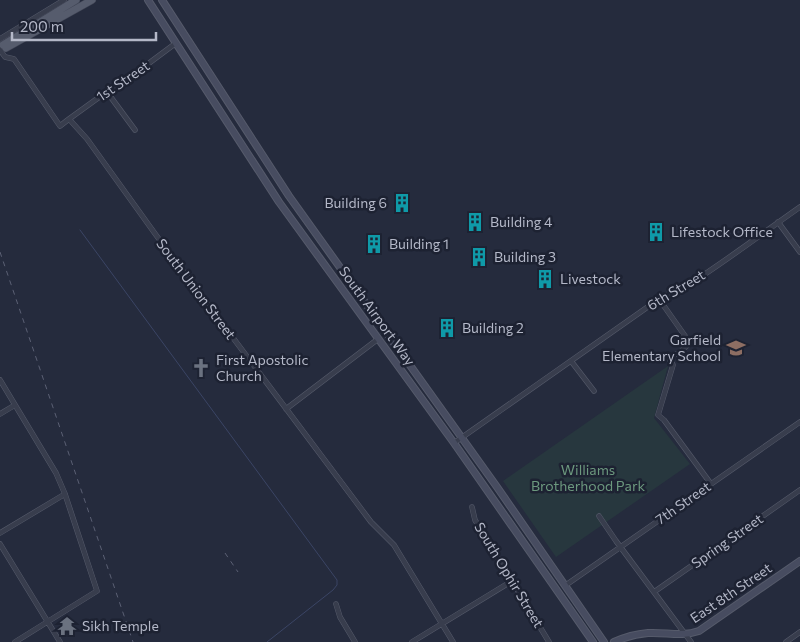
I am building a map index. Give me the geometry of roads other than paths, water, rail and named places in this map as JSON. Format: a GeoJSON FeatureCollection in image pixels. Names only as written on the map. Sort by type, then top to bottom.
{"type":"FeatureCollection","features":[{"type":"Feature","properties":{"kind":"main road"},"geometry":{"type":"LineString","coordinates":[[2,46],[76,0]]}},
{"type":"Feature","properties":{"kind":"main road"},"geometry":{"type":"LineString","coordinates":[[2,46],[92,0]]}},
{"type":"Feature","properties":{"kind":"main road","name":"South Airport Way"},"geometry":{"type":"LineString","coordinates":[[148,0],[280,202],[454,443],[594,642]]}},
{"type":"Feature","properties":{"kind":"main road","name":"South Airport Way"},"geometry":{"type":"LineString","coordinates":[[162,0],[289,196],[566,585],[604,642]]}},
{"type":"Feature","properties":{"kind":"main road"},"geometry":{"type":"LineString","coordinates":[[176,43],[181,30]]}},
{"type":"Feature","properties":{"kind":"main road","name":"East 8th Street"},"geometry":{"type":"LineString","coordinates":[[614,642],[642,634],[686,635],[703,628],[800,561]]}},
{"type":"Feature","properties":{"kind":"street"},"geometry":{"type":"LineString","coordinates":[[64,0],[2,46],[6,57],[14,59],[60,126],[70,119]]}},
{"type":"Feature","properties":{"kind":"street","name":"1st Street"},"geometry":{"type":"LineString","coordinates":[[70,119],[176,43]]}},
{"type":"Feature","properties":{"kind":"street"},"geometry":{"type":"LineString","coordinates":[[107,92],[135,130]]}},
{"type":"Feature","properties":{"kind":"street","name":"South Union Street"},"geometry":{"type":"LineString","coordinates":[[70,119],[87,139],[371,522],[394,545],[453,642]]}},
{"type":"Feature","properties":{"kind":"street","name":"6th Street"},"geometry":{"type":"LineString","coordinates":[[454,443],[667,293],[687,286],[800,207]]}},
{"type":"Feature","properties":{"kind":"street"},"geometry":{"type":"LineString","coordinates":[[778,222],[800,252]]}},
{"type":"Feature","properties":{"kind":"street"},"geometry":{"type":"LineString","coordinates":[[659,299],[690,344],[679,353],[671,356],[670,360],[673,365],[658,415],[711,484]]}},
{"type":"Feature","properties":{"kind":"street"},"geometry":{"type":"LineString","coordinates":[[286,409],[378,339]]}},
{"type":"Feature","properties":{"kind":"street"},"geometry":{"type":"LineString","coordinates":[[571,361],[594,391]]}},
{"type":"Feature","properties":{"kind":"street"},"geometry":{"type":"LineString","coordinates":[[0,380],[56,473],[97,588],[97,593],[15,642]]}},
{"type":"Feature","properties":{"kind":"street"},"geometry":{"type":"LineString","coordinates":[[0,414],[15,405]]}},
{"type":"Feature","properties":{"kind":"street","name":"7th Street"},"geometry":{"type":"LineString","coordinates":[[566,585],[800,422]]}},
{"type":"Feature","properties":{"kind":"street","name":"Spring Street"},"geometry":{"type":"LineString","coordinates":[[654,592],[800,490]]}},
{"type":"Feature","properties":{"kind":"street"},"geometry":{"type":"LineString","coordinates":[[0,533],[65,494]]}},
{"type":"Feature","properties":{"kind":"street","name":"South Ophir Street"},"geometry":{"type":"LineString","coordinates":[[472,507],[475,520],[549,642]]}},
{"type":"Feature","properties":{"kind":"street"},"geometry":{"type":"LineString","coordinates":[[599,516],[691,642]]}},
{"type":"Feature","properties":{"kind":"street"},"geometry":{"type":"LineString","coordinates":[[0,544],[60,642]]}},
{"type":"Feature","properties":{"kind":"street"},"geometry":{"type":"LineString","coordinates":[[412,642],[512,582]]}},
{"type":"Feature","properties":{"kind":"street"},"geometry":{"type":"LineString","coordinates":[[336,604],[340,617],[355,642]]}},
{"type":"Feature","properties":{"kind":"street"},"geometry":{"type":"LineString","coordinates":[[786,642],[800,632]]}},
{"type":"Feature","properties":{"kind":"waterway"},"geometry":{"type":"LineString","coordinates":[[80,230],[337,580],[337,585],[333,590],[267,642]]}},
{"type":"Feature","properties":{"kind":"railway"},"geometry":{"type":"LineString","coordinates":[[0,252],[133,642]]}},
{"type":"Feature","properties":{"kind":"railway"},"geometry":{"type":"LineString","coordinates":[[225,553],[238,572]]}},
{"type":"Feature","properties":{"kind":"place","name":"Building 6"},"geometry":{"type":"Point","coordinates":[402,203]}},
{"type":"Feature","properties":{"kind":"place","name":"Building 4"},"geometry":{"type":"Point","coordinates":[475,222]}},
{"type":"Feature","properties":{"kind":"place","name":"Lifestock Office"},"geometry":{"type":"Point","coordinates":[656,232]}},
{"type":"Feature","properties":{"kind":"place","name":"Building 1"},"geometry":{"type":"Point","coordinates":[374,244]}},
{"type":"Feature","properties":{"kind":"place","name":"Building 3"},"geometry":{"type":"Point","coordinates":[479,257]}},
{"type":"Feature","properties":{"kind":"place","name":"Livestock"},"geometry":{"type":"Point","coordinates":[545,279]}},
{"type":"Feature","properties":{"kind":"place","name":"Building 2"},"geometry":{"type":"Point","coordinates":[447,328]}},
{"type":"Feature","properties":{"kind":"place","name":"Garfield Elementary School"},"geometry":{"type":"Point","coordinates":[736,348]}},
{"type":"Feature","properties":{"kind":"place","name":"First Apostolic Church"},"geometry":{"type":"Point","coordinates":[201,368]}},
{"type":"Feature","properties":{"kind":"place","name":"Sikh Temple"},"geometry":{"type":"Point","coordinates":[67,626]}},
{"type":"Feature","properties":{"kind":"park label","name":"Williams Brotherhood Park"},"geometry":{"type":"Point","coordinates":[588,478]}}]}
